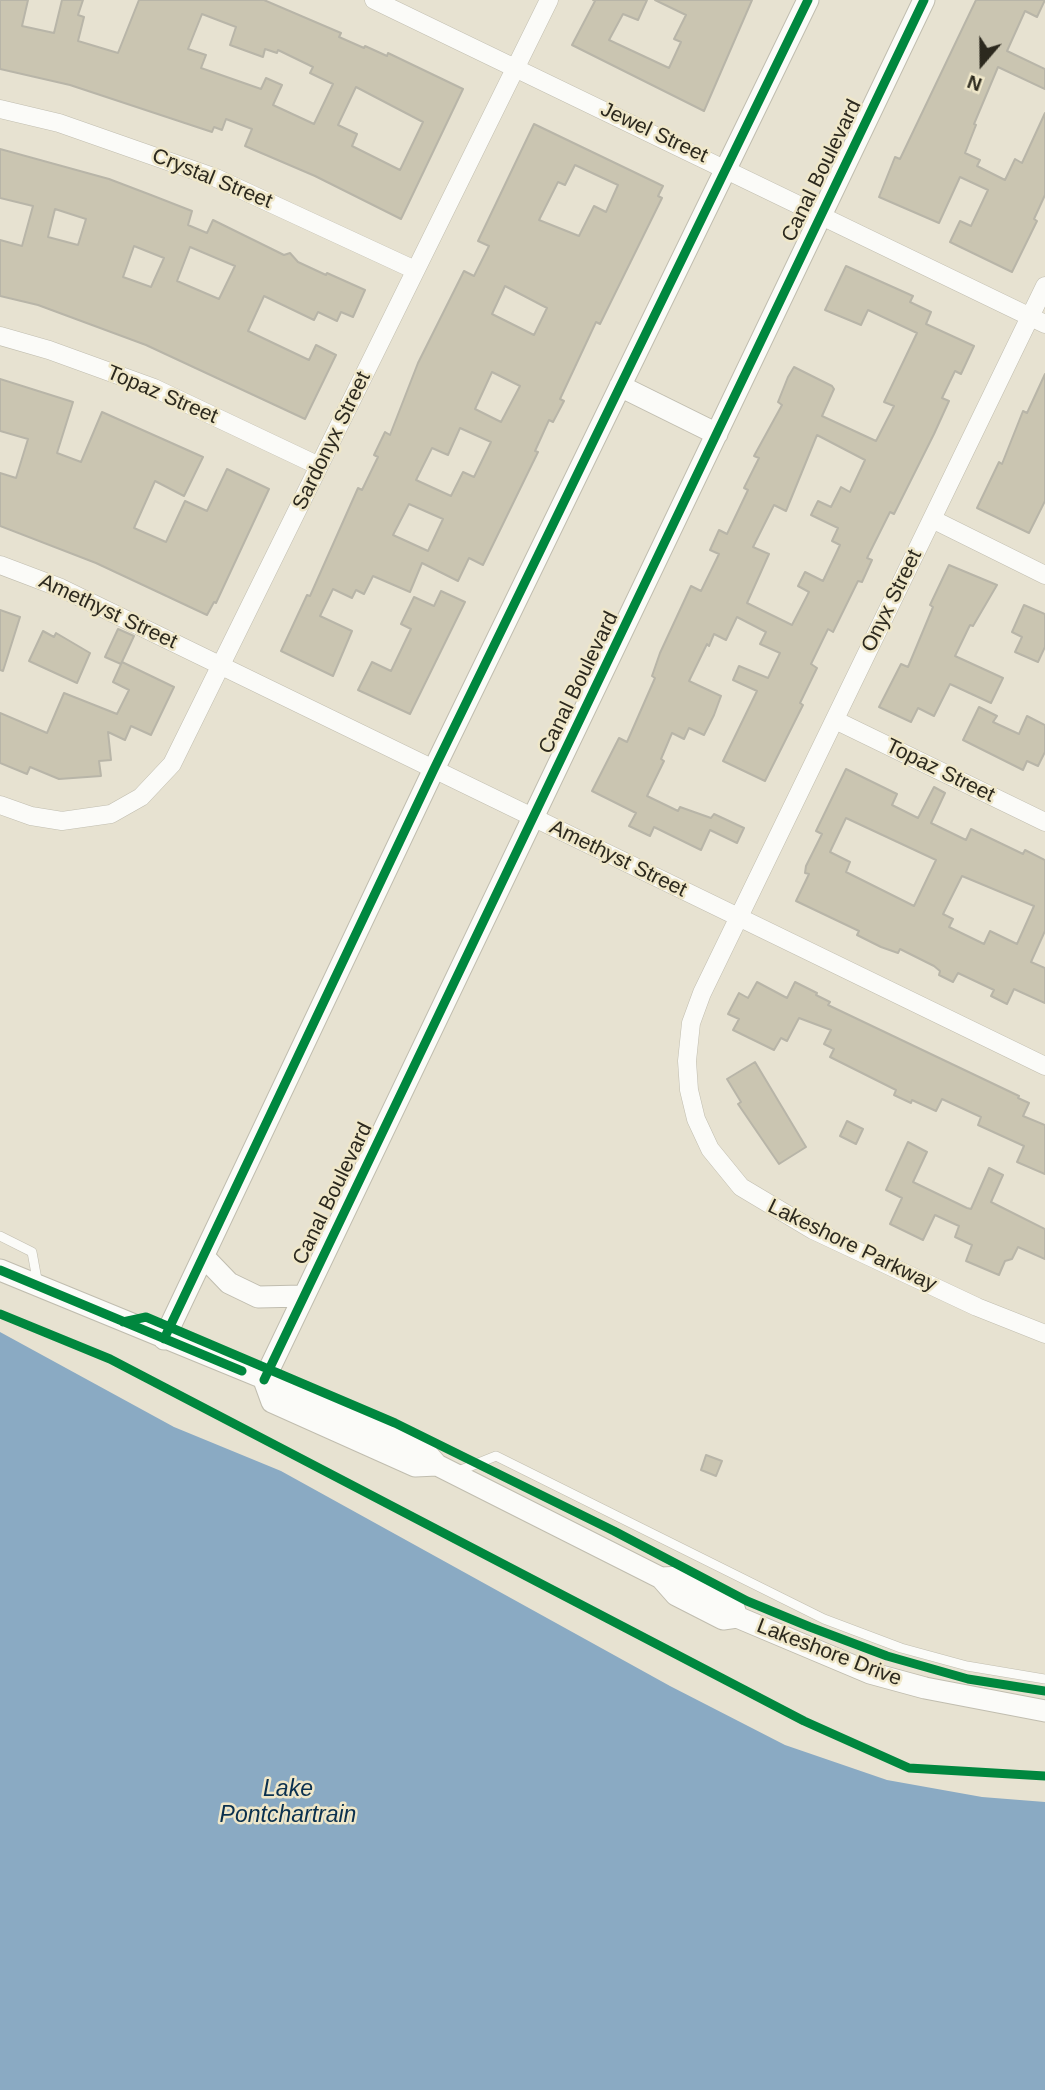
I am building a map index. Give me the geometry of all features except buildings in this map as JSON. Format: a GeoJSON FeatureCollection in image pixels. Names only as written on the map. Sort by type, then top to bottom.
{"type":"FeatureCollection","features":[{"type":"Feature","properties":{"kind":"street","name":"Jewel Street"},"geometry":{"type":"LineString","coordinates":[[374,0],[1038,320]]}},
{"type":"Feature","properties":{"kind":"street","name":"Sardonyx Street"},"geometry":{"type":"LineString","coordinates":[[0,805],[31,816],[62,821],[111,814],[141,797],[157,783],[187,738],[549,0]]}},
{"type":"Feature","properties":{"kind":"street"},"geometry":{"type":"LineString","coordinates":[[163,1339],[434,769],[808,0]]}},
{"type":"Feature","properties":{"kind":"street","name":"Canal Boulevard"},"geometry":{"type":"LineString","coordinates":[[264,1380],[924,0]]}},
{"type":"Feature","properties":{"kind":"street","name":"Crystal Street"},"geometry":{"type":"LineString","coordinates":[[0,109],[71,127],[216,178],[415,270]]}},
{"type":"Feature","properties":{"kind":"street","name":"Onyx Street"},"geometry":{"type":"LineString","coordinates":[[739,917],[932,519],[1038,320],[1045,286]]}},
{"type":"Feature","properties":{"kind":"street","name":"Topaz Street"},"geometry":{"type":"LineString","coordinates":[[0,337],[135,380],[319,466]]}},
{"type":"Feature","properties":{"kind":"street"},"geometry":{"type":"LineString","coordinates":[[620,386],[717,434]]}},
{"type":"Feature","properties":{"kind":"street"},"geometry":{"type":"LineString","coordinates":[[932,519],[1045,575]]}},
{"type":"Feature","properties":{"kind":"street","name":"Amethyst Street"},"geometry":{"type":"LineString","coordinates":[[0,565],[61,588],[222,665],[1045,1066]]}},
{"type":"Feature","properties":{"kind":"street","name":"Topaz Street"},"geometry":{"type":"LineString","coordinates":[[835,720],[1045,822]]}},
{"type":"Feature","properties":{"kind":"street","name":"Lakeshore Parkway"},"geometry":{"type":"LineString","coordinates":[[739,917],[702,993],[688,1040],[689,1090],[694,1110],[710,1149],[721,1166],[741,1187],[813,1230],[977,1307],[1045,1334]]}},
{"type":"Feature","properties":{"kind":"street"},"geometry":{"type":"LineString","coordinates":[[204,1257],[229,1283],[258,1297],[303,1296]]}},
{"type":"Feature","properties":{"kind":"street","name":"Lakeshore Drive"},"geometry":{"type":"LineString","coordinates":[[0,1270],[288,1388],[422,1448],[445,1469],[661,1578],[684,1577],[732,1602],[737,1617],[870,1673],[925,1688],[1045,1711]]}},
{"type":"Feature","properties":{"kind":"lane"},"geometry":{"type":"LineString","coordinates":[[0,1236],[32,1252],[39,1286]]}},
{"type":"Feature","properties":{"kind":"lane"},"geometry":{"type":"LineString","coordinates":[[445,1469],[496,1456],[824,1619],[967,1666],[1045,1679]]}},
{"type":"Feature","properties":{"kind":"water","name":"Lake Pontchartrain"},"geometry":{"type":"Polygon","coordinates":[[[0,1332],[174,1427],[281,1471],[670,1686],[785,1745],[887,1780],[982,1797],[1045,1802],[1045,2090],[0,2090],[0,1332]]]}},
{"type":"Feature","properties":{"kind":"cycle path"},"geometry":{"type":"LineString","coordinates":[[164,1339],[434,769],[808,0]]}},
{"type":"Feature","properties":{"kind":"cycle path"},"geometry":{"type":"LineString","coordinates":[[264,1380],[924,0]]}},
{"type":"Feature","properties":{"kind":"cycle path"},"geometry":{"type":"LineString","coordinates":[[0,1270],[242,1371]]}},
{"type":"Feature","properties":{"kind":"cycle path"},"geometry":{"type":"LineString","coordinates":[[0,1314],[110,1359],[804,1721],[909,1768],[1045,1776]]}},
{"type":"Feature","properties":{"kind":"cycle path"},"geometry":{"type":"LineString","coordinates":[[123,1322],[146,1317],[395,1423],[614,1531],[747,1601],[810,1627],[887,1656],[968,1679],[1045,1691]]}}]}
